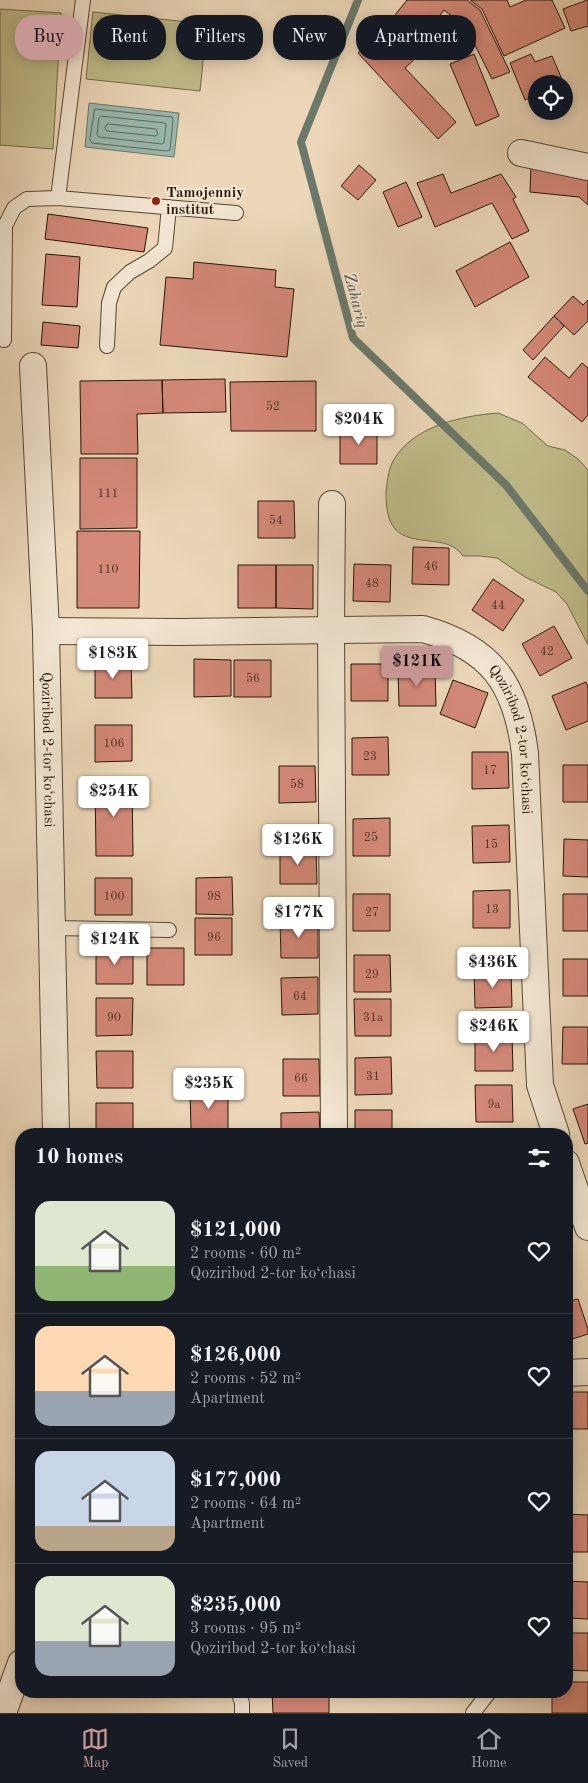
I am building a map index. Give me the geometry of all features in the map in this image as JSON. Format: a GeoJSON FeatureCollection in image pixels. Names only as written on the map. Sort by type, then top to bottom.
{"type":"FeatureCollection","features":[{"type":"Feature","properties":{"kind":"street"},"geometry":{"type":"LineString","coordinates":[[521,153],[588,167]]}},
{"type":"Feature","properties":{"kind":"street","name":"Qoziribod 2-tor ko‘chasi"},"geometry":{"type":"LineString","coordinates":[[33,366],[46,631],[56,1128]]}},
{"type":"Feature","properties":{"kind":"street"},"geometry":{"type":"LineString","coordinates":[[332,504],[334,1128]]}},
{"type":"Feature","properties":{"kind":"street","name":"Qoziribod 2-tor ko‘chasi"},"geometry":{"type":"LineString","coordinates":[[46,631],[180,632],[423,629],[445,635],[466,645],[485,659],[500,676],[510,695],[518,714],[525,753],[540,1084],[554,1128]]}},
{"type":"Feature","properties":{"kind":"street"},"geometry":{"type":"LineString","coordinates":[[573,1183],[588,1227]]}},
{"type":"Feature","properties":{"kind":"street"},"geometry":{"type":"LineString","coordinates":[[573,1373],[588,1372]]}},
{"type":"Feature","properties":{"kind":"street"},"geometry":{"type":"LineString","coordinates":[[2,1713],[15,1683]]}},
{"type":"Feature","properties":{"kind":"lane"},"geometry":{"type":"LineString","coordinates":[[58,198],[83,0]]}},
{"type":"Feature","properties":{"kind":"lane"},"geometry":{"type":"LineString","coordinates":[[4,340],[5,226],[14,208],[26,199],[58,198],[236,213]]}},
{"type":"Feature","properties":{"kind":"lane"},"geometry":{"type":"LineString","coordinates":[[107,346],[109,303],[114,287],[130,272],[165,248],[169,208]]}},
{"type":"Feature","properties":{"kind":"lane"},"geometry":{"type":"LineString","coordinates":[[53,928],[169,930]]}},
{"type":"Feature","properties":{"kind":"lane"},"geometry":{"type":"LineString","coordinates":[[241,1698],[242,1713]]}},
{"type":"Feature","properties":{"kind":"lane"},"geometry":{"type":"LineString","coordinates":[[473,1713],[485,1698]]}},
{"type":"Feature","properties":{"kind":"shaded area"},"geometry":{"type":"Polygon","coordinates":[[[0,9],[61,13],[61,15],[15,15],[15,60],[58,60],[53,149],[0,145],[0,9]]]}},
{"type":"Feature","properties":{"kind":"shaded area"},"geometry":{"type":"Polygon","coordinates":[[[93,12],[122,15],[93,15],[93,60],[166,60],[166,20],[176,21],[176,60],[203,60],[200,91],[86,79],[93,12]]]}},
{"type":"Feature","properties":{"kind":"shaded area"},"geometry":{"type":"Polygon","coordinates":[[[498,413],[522,423],[548,446],[565,450],[578,459],[588,470],[588,645],[567,604],[556,592],[525,577],[497,558],[463,556],[457,549],[449,545],[402,535],[390,521],[386,502],[387,481],[392,463],[400,450],[411,440],[438,425],[468,417],[498,413]]]}},
{"type":"Feature","properties":{"kind":"water"},"geometry":{"type":"Polygon","coordinates":[[[89,103],[179,113],[174,157],[85,147],[89,103]]]}},
{"type":"Feature","properties":{"kind":"building"},"geometry":{"type":"Polygon","coordinates":[[[407,0],[467,0],[480,10],[510,72],[492,79],[476,47],[476,15],[450,15],[444,10],[440,15],[395,15],[407,0]]]}},
{"type":"Feature","properties":{"kind":"building"},"geometry":{"type":"Polygon","coordinates":[[[470,0],[507,0],[510,7],[526,0],[552,0],[565,28],[504,56],[482,9],[470,0]]]}},
{"type":"Feature","properties":{"kind":"building"},"geometry":{"type":"Polygon","coordinates":[[[588,0],[588,26],[571,31],[563,9],[588,0]]]}},
{"type":"Feature","properties":{"kind":"building"},"geometry":{"type":"Polygon","coordinates":[[[531,54],[535,62],[552,56],[560,75],[528,75],[528,99],[525,100],[510,63],[531,54]]]}},
{"type":"Feature","properties":{"kind":"building"},"geometry":{"type":"Polygon","coordinates":[[[476,59],[499,116],[476,126],[450,64],[460,60],[476,59]]]}},
{"type":"Feature","properties":{"kind":"building"},"geometry":{"type":"Polygon","coordinates":[[[365,60],[414,60],[405,68],[456,122],[438,139],[365,60]]]}},
{"type":"Feature","properties":{"kind":"building"},"geometry":{"type":"Polygon","coordinates":[[[359,165],[376,180],[358,200],[341,186],[359,165]]]}},
{"type":"Feature","properties":{"kind":"building"},"geometry":{"type":"Polygon","coordinates":[[[531,165],[588,175],[588,205],[579,197],[530,192],[531,165]]]}},
{"type":"Feature","properties":{"kind":"building"},"geometry":{"type":"Polygon","coordinates":[[[443,174],[451,193],[501,174],[516,197],[513,199],[529,231],[512,239],[492,203],[435,227],[417,183],[443,174]]]}},
{"type":"Feature","properties":{"kind":"building"},"geometry":{"type":"Polygon","coordinates":[[[406,182],[422,217],[398,227],[383,192],[406,182]]]}},
{"type":"Feature","properties":{"kind":"building"},"geometry":{"type":"Polygon","coordinates":[[[48,214],[148,228],[144,252],[45,239],[48,214]]]}},
{"type":"Feature","properties":{"kind":"building"},"geometry":{"type":"Polygon","coordinates":[[[510,242],[529,277],[475,307],[456,271],[510,242]]]}},
{"type":"Feature","properties":{"kind":"building"},"geometry":{"type":"Polygon","coordinates":[[[46,254],[80,257],[77,307],[42,305],[46,254]]]}},
{"type":"Feature","properties":{"kind":"building"},"geometry":{"type":"Polygon","coordinates":[[[194,262],[276,270],[275,287],[294,289],[287,357],[160,345],[166,277],[193,279],[194,262]]]}},
{"type":"Feature","properties":{"kind":"building"},"geometry":{"type":"Polygon","coordinates":[[[573,296],[583,305],[588,300],[588,321],[574,335],[554,316],[573,296]]]}},
{"type":"Feature","properties":{"kind":"building"},"geometry":{"type":"Polygon","coordinates":[[[554,316],[564,326],[533,360],[523,350],[554,316]]]}},
{"type":"Feature","properties":{"kind":"building"},"geometry":{"type":"Polygon","coordinates":[[[43,322],[80,326],[78,348],[41,345],[43,322]]]}},
{"type":"Feature","properties":{"kind":"building"},"geometry":{"type":"Polygon","coordinates":[[[545,357],[569,378],[582,363],[588,368],[588,415],[582,422],[528,377],[545,357]]]}},
{"type":"Feature","properties":{"kind":"building"},"geometry":{"type":"Polygon","coordinates":[[[225,379],[226,412],[163,413],[162,380],[225,379]]]}},
{"type":"Feature","properties":{"kind":"building"},"geometry":{"type":"Polygon","coordinates":[[[162,380],[163,413],[137,414],[138,454],[81,454],[80,381],[162,380]]]}},
{"type":"Feature","properties":{"kind":"building"},"geometry":{"type":"Polygon","coordinates":[[[316,381],[316,431],[231,431],[230,382],[316,381]]]}},
{"type":"Feature","properties":{"kind":"building"},"geometry":{"type":"Polygon","coordinates":[[[340,427],[377,427],[377,464],[340,464],[340,427]]]}},
{"type":"Feature","properties":{"kind":"building"},"geometry":{"type":"Polygon","coordinates":[[[80,458],[137,458],[137,528],[80,529],[80,458]]]}},
{"type":"Feature","properties":{"kind":"building"},"geometry":{"type":"Polygon","coordinates":[[[258,501],[294,501],[295,538],[258,538],[258,501]]]}},
{"type":"Feature","properties":{"kind":"building"},"geometry":{"type":"Polygon","coordinates":[[[77,531],[140,531],[139,608],[77,608],[77,531]]]}},
{"type":"Feature","properties":{"kind":"building"},"geometry":{"type":"Polygon","coordinates":[[[413,547],[449,548],[449,585],[412,584],[413,547]]]}},
{"type":"Feature","properties":{"kind":"building"},"geometry":{"type":"Polygon","coordinates":[[[354,564],[391,565],[390,602],[353,601],[354,564]]]}},
{"type":"Feature","properties":{"kind":"building"},"geometry":{"type":"Polygon","coordinates":[[[238,565],[276,565],[276,608],[238,608],[238,565]]]}},
{"type":"Feature","properties":{"kind":"building"},"geometry":{"type":"Polygon","coordinates":[[[276,565],[313,565],[313,609],[276,608],[276,565]]]}},
{"type":"Feature","properties":{"kind":"building"},"geometry":{"type":"Polygon","coordinates":[[[493,579],[524,600],[503,631],[472,610],[493,579]]]}},
{"type":"Feature","properties":{"kind":"building"},"geometry":{"type":"Polygon","coordinates":[[[554,626],[572,658],[540,676],[522,644],[554,626]]]}},
{"type":"Feature","properties":{"kind":"building"},"geometry":{"type":"Polygon","coordinates":[[[194,659],[231,660],[231,696],[194,697],[194,659]]]}},
{"type":"Feature","properties":{"kind":"building"},"geometry":{"type":"Polygon","coordinates":[[[234,660],[271,660],[271,697],[234,697],[234,660]]]}},
{"type":"Feature","properties":{"kind":"building"},"geometry":{"type":"Polygon","coordinates":[[[95,661],[131,661],[132,698],[95,698],[95,661]]]}},
{"type":"Feature","properties":{"kind":"building"},"geometry":{"type":"Polygon","coordinates":[[[351,664],[388,664],[388,701],[351,701],[351,664]]]}},
{"type":"Feature","properties":{"kind":"building"},"geometry":{"type":"Polygon","coordinates":[[[398,669],[435,669],[436,706],[399,706],[398,669]]]}},
{"type":"Feature","properties":{"kind":"building"},"geometry":{"type":"Polygon","coordinates":[[[453,680],[488,693],[475,728],[440,714],[453,680]]]}},
{"type":"Feature","properties":{"kind":"building"},"geometry":{"type":"Polygon","coordinates":[[[586,682],[588,687],[588,721],[566,730],[552,696],[586,682]]]}},
{"type":"Feature","properties":{"kind":"building"},"geometry":{"type":"Polygon","coordinates":[[[95,725],[132,725],[132,761],[95,762],[95,725]]]}},
{"type":"Feature","properties":{"kind":"building"},"geometry":{"type":"Polygon","coordinates":[[[388,737],[389,775],[352,775],[352,738],[388,737]]]}},
{"type":"Feature","properties":{"kind":"building"},"geometry":{"type":"Polygon","coordinates":[[[472,752],[508,752],[509,788],[472,789],[472,752]]]}},
{"type":"Feature","properties":{"kind":"building"},"geometry":{"type":"Polygon","coordinates":[[[563,765],[588,765],[588,802],[563,802],[563,765]]]}},
{"type":"Feature","properties":{"kind":"building"},"geometry":{"type":"Polygon","coordinates":[[[279,766],[315,766],[316,802],[279,803],[279,766]]]}},
{"type":"Feature","properties":{"kind":"building"},"geometry":{"type":"Polygon","coordinates":[[[95,779],[132,779],[133,856],[96,856],[95,779]]]}},
{"type":"Feature","properties":{"kind":"building"},"geometry":{"type":"Polygon","coordinates":[[[390,818],[390,856],[353,856],[353,819],[390,818]]]}},
{"type":"Feature","properties":{"kind":"building"},"geometry":{"type":"Polygon","coordinates":[[[509,825],[510,862],[473,863],[472,826],[509,825]]]}},
{"type":"Feature","properties":{"kind":"building"},"geometry":{"type":"Polygon","coordinates":[[[564,839],[588,840],[588,877],[563,876],[564,839]]]}},
{"type":"Feature","properties":{"kind":"building"},"geometry":{"type":"Polygon","coordinates":[[[280,847],[316,847],[317,884],[280,884],[280,847]]]}},
{"type":"Feature","properties":{"kind":"building"},"geometry":{"type":"Polygon","coordinates":[[[232,877],[233,915],[196,914],[196,878],[232,877]]]}},
{"type":"Feature","properties":{"kind":"building"},"geometry":{"type":"Polygon","coordinates":[[[95,878],[132,878],[132,915],[95,915],[95,878]]]}},
{"type":"Feature","properties":{"kind":"building"},"geometry":{"type":"Polygon","coordinates":[[[510,890],[510,928],[473,928],[473,891],[510,890]]]}},
{"type":"Feature","properties":{"kind":"building"},"geometry":{"type":"Polygon","coordinates":[[[353,894],[390,894],[390,931],[353,931],[353,894]]]}},
{"type":"Feature","properties":{"kind":"building"},"geometry":{"type":"Polygon","coordinates":[[[563,894],[588,894],[588,931],[563,931],[563,894]]]}},
{"type":"Feature","properties":{"kind":"building"},"geometry":{"type":"Polygon","coordinates":[[[195,918],[232,918],[232,955],[195,955],[195,918]]]}},
{"type":"Feature","properties":{"kind":"building"},"geometry":{"type":"Polygon","coordinates":[[[318,920],[318,958],[281,958],[280,921],[318,920]]]}},
{"type":"Feature","properties":{"kind":"building"},"geometry":{"type":"Polygon","coordinates":[[[96,947],[133,947],[133,984],[96,984],[96,947]]]}},
{"type":"Feature","properties":{"kind":"building"},"geometry":{"type":"Polygon","coordinates":[[[147,948],[184,948],[184,985],[147,985],[147,948]]]}},
{"type":"Feature","properties":{"kind":"building"},"geometry":{"type":"Polygon","coordinates":[[[354,955],[390,955],[391,992],[354,992],[354,955]]]}},
{"type":"Feature","properties":{"kind":"building"},"geometry":{"type":"Polygon","coordinates":[[[563,959],[588,959],[588,996],[563,996],[563,959]]]}},
{"type":"Feature","properties":{"kind":"building"},"geometry":{"type":"Polygon","coordinates":[[[511,970],[512,1007],[475,1008],[474,971],[511,970]]]}},
{"type":"Feature","properties":{"kind":"building"},"geometry":{"type":"Polygon","coordinates":[[[318,977],[318,1014],[282,1015],[281,978],[318,977]]]}},
{"type":"Feature","properties":{"kind":"building"},"geometry":{"type":"Polygon","coordinates":[[[96,998],[133,998],[132,1035],[96,1036],[96,998]]]}},
{"type":"Feature","properties":{"kind":"building"},"geometry":{"type":"Polygon","coordinates":[[[354,999],[391,999],[391,1036],[355,1036],[354,999]]]}},
{"type":"Feature","properties":{"kind":"building"},"geometry":{"type":"Polygon","coordinates":[[[563,1027],[588,1027],[588,1064],[562,1064],[563,1027]]]}},
{"type":"Feature","properties":{"kind":"building"},"geometry":{"type":"Polygon","coordinates":[[[512,1034],[513,1071],[475,1071],[475,1035],[512,1034]]]}},
{"type":"Feature","properties":{"kind":"building"},"geometry":{"type":"Polygon","coordinates":[[[96,1051],[133,1051],[133,1088],[97,1088],[96,1051]]]}},
{"type":"Feature","properties":{"kind":"building"},"geometry":{"type":"Polygon","coordinates":[[[391,1057],[392,1094],[355,1095],[355,1058],[391,1057]]]}},
{"type":"Feature","properties":{"kind":"building"},"geometry":{"type":"Polygon","coordinates":[[[283,1059],[319,1059],[320,1096],[283,1096],[283,1059]]]}},
{"type":"Feature","properties":{"kind":"building"},"geometry":{"type":"Polygon","coordinates":[[[475,1085],[512,1085],[513,1122],[476,1122],[475,1085]]]}},
{"type":"Feature","properties":{"kind":"building"},"geometry":{"type":"Polygon","coordinates":[[[190,1092],[228,1092],[228,1128],[191,1128],[190,1092]]]}},
{"type":"Feature","properties":{"kind":"building"},"geometry":{"type":"Polygon","coordinates":[[[96,1103],[133,1103],[133,1128],[96,1128],[96,1103]]]}},
{"type":"Feature","properties":{"kind":"building"},"geometry":{"type":"Polygon","coordinates":[[[588,1104],[588,1143],[585,1144],[573,1109],[588,1104]]]}},
{"type":"Feature","properties":{"kind":"building"},"geometry":{"type":"Polygon","coordinates":[[[355,1110],[392,1110],[392,1128],[355,1128],[355,1110]]]}},
{"type":"Feature","properties":{"kind":"building"},"geometry":{"type":"Polygon","coordinates":[[[319,1112],[320,1128],[281,1128],[281,1113],[319,1112]]]}},
{"type":"Feature","properties":{"kind":"building"},"geometry":{"type":"Polygon","coordinates":[[[578,1299],[588,1334],[573,1339],[573,1300],[578,1299]]]}},
{"type":"Feature","properties":{"kind":"building"},"geometry":{"type":"Polygon","coordinates":[[[573,1392],[588,1392],[588,1429],[573,1429],[573,1392]]]}},
{"type":"Feature","properties":{"kind":"building"},"geometry":{"type":"Polygon","coordinates":[[[573,1514],[588,1515],[588,1552],[573,1552],[573,1514]]]}},
{"type":"Feature","properties":{"kind":"building"},"geometry":{"type":"Polygon","coordinates":[[[573,1581],[588,1582],[588,1619],[573,1618],[573,1581]]]}},
{"type":"Feature","properties":{"kind":"building"},"geometry":{"type":"Polygon","coordinates":[[[573,1633],[588,1633],[588,1671],[573,1670],[573,1633]]]}},
{"type":"Feature","properties":{"kind":"building"},"geometry":{"type":"Polygon","coordinates":[[[573,1682],[588,1682],[588,1713],[552,1713],[552,1698],[573,1698],[573,1682]]]}},
{"type":"Feature","properties":{"kind":"building"},"geometry":{"type":"Polygon","coordinates":[[[272,1698],[329,1698],[329,1713],[273,1713],[272,1698]]]}},
{"type":"Feature","properties":{"kind":"waterway","name":"Zahariq"},"geometry":{"type":"LineString","coordinates":[[358,0],[301,142],[353,338],[506,485],[588,591]]}},
{"type":"Feature","properties":{"kind":"place","name":"Tamojenniy institut"},"geometry":{"type":"Point","coordinates":[156,201]}}]}
